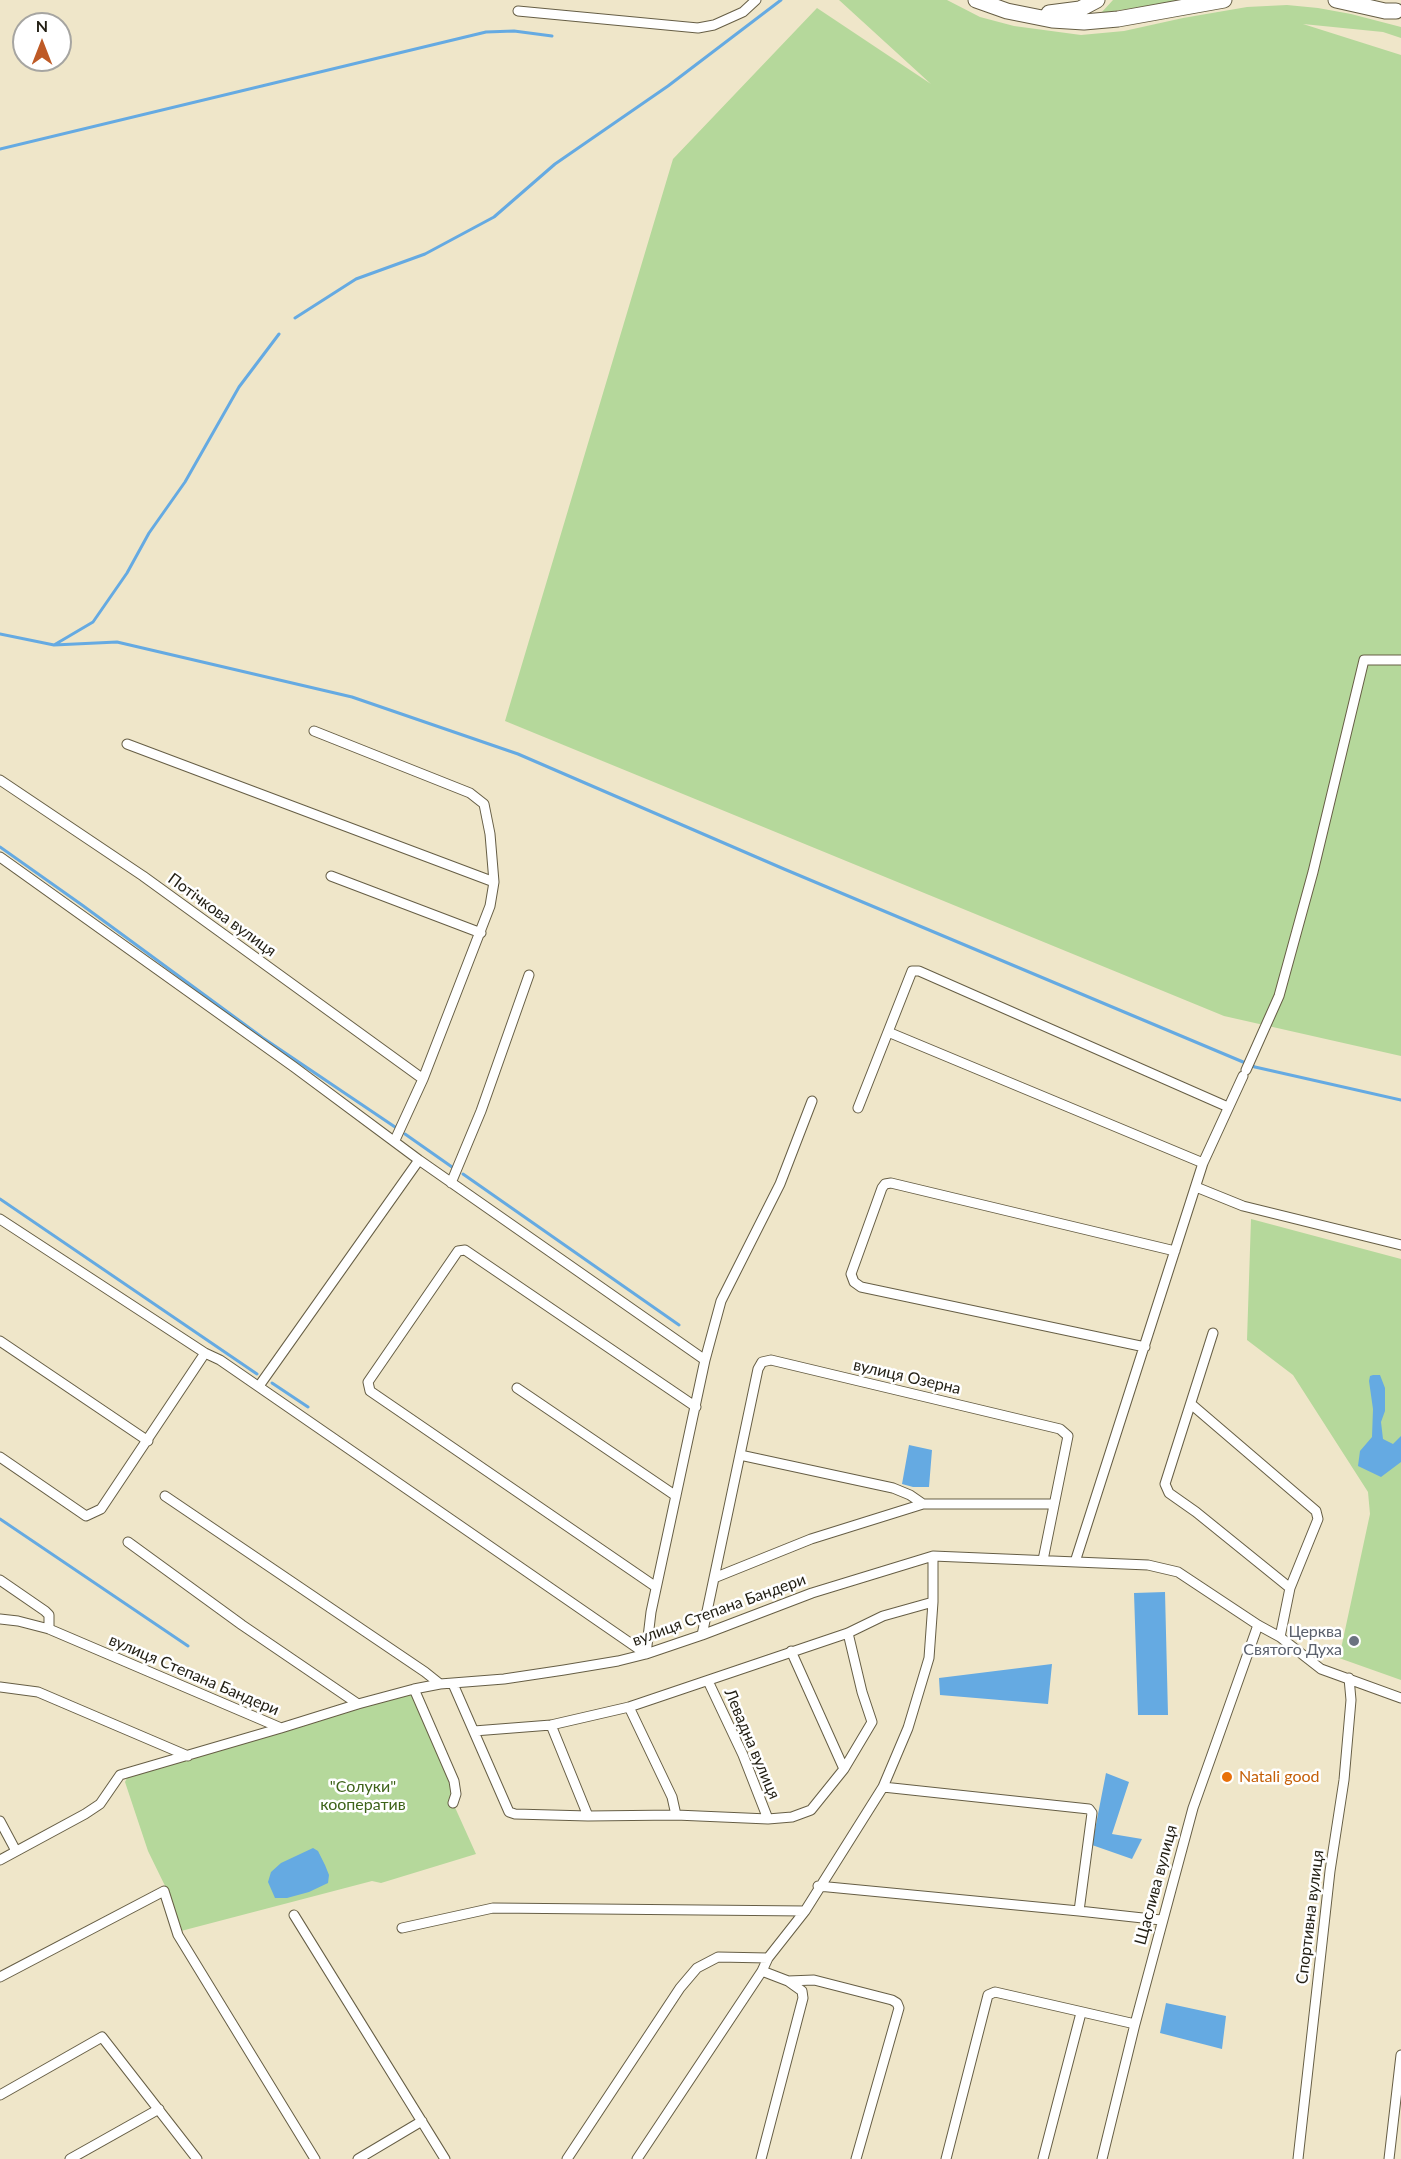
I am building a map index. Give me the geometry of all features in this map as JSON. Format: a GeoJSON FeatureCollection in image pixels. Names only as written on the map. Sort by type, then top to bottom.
{"type":"FeatureCollection","features":[{"type":"Feature","properties":{"kind":"highway"},"geometry":{"type":"LineString","coordinates":[[976,0],[1007,11],[1052,20],[1084,22],[1118,19],[1224,0]]}},
{"type":"Feature","properties":{"kind":"highway"},"geometry":{"type":"LineString","coordinates":[[1027,15],[1080,9],[1097,0]]}},
{"type":"Feature","properties":{"kind":"highway"},"geometry":{"type":"LineString","coordinates":[[1336,0],[1399,12]]}},
{"type":"Feature","properties":{"kind":"highway"},"geometry":{"type":"LineString","coordinates":[[1364,0],[1399,12]]}},
{"type":"Feature","properties":{"kind":"street"},"geometry":{"type":"LineString","coordinates":[[518,11],[698,28],[714,25],[743,12],[756,0]]}},
{"type":"Feature","properties":{"kind":"street"},"geometry":{"type":"LineString","coordinates":[[1075,1562],[1203,1163],[1279,996],[1313,872],[1364,660],[1401,660]]}},
{"type":"Feature","properties":{"kind":"street"},"geometry":{"type":"LineString","coordinates":[[314,731],[470,792],[484,804],[490,834],[494,882],[490,906],[423,1079],[395,1140]]}},
{"type":"Feature","properties":{"kind":"street"},"geometry":{"type":"LineString","coordinates":[[127,744],[494,882]]}},
{"type":"Feature","properties":{"kind":"street","name":"Потічкова вулиця"},"geometry":{"type":"LineString","coordinates":[[0,780],[143,876],[423,1079]]}},
{"type":"Feature","properties":{"kind":"street"},"geometry":{"type":"LineString","coordinates":[[0,857],[395,1140],[451,1183],[705,1360]]}},
{"type":"Feature","properties":{"kind":"street"},"geometry":{"type":"LineString","coordinates":[[331,876],[481,933]]}},
{"type":"Feature","properties":{"kind":"street"},"geometry":{"type":"LineString","coordinates":[[858,1108],[912,972],[919,971],[1228,1107]]}},
{"type":"Feature","properties":{"kind":"street"},"geometry":{"type":"LineString","coordinates":[[451,1183],[482,1111],[529,975]]}},
{"type":"Feature","properties":{"kind":"street"},"geometry":{"type":"LineString","coordinates":[[888,1032],[1203,1163]]}},
{"type":"Feature","properties":{"kind":"street"},"geometry":{"type":"LineString","coordinates":[[646,1654],[656,1587],[705,1360],[721,1301],[780,1184],[812,1101]]}},
{"type":"Feature","properties":{"kind":"street"},"geometry":{"type":"LineString","coordinates":[[259,1386],[419,1160]]}},
{"type":"Feature","properties":{"kind":"street"},"geometry":{"type":"LineString","coordinates":[[1145,1347],[861,1287],[854,1281],[851,1274],[882,1188],[885,1184],[891,1183],[1175,1251]]}},
{"type":"Feature","properties":{"kind":"street"},"geometry":{"type":"LineString","coordinates":[[1196,1187],[1243,1206],[1401,1245]]}},
{"type":"Feature","properties":{"kind":"street"},"geometry":{"type":"LineString","coordinates":[[0,1219],[259,1386],[646,1654]]}},
{"type":"Feature","properties":{"kind":"street"},"geometry":{"type":"LineString","coordinates":[[656,1587],[370,1391],[368,1382],[458,1251],[465,1250],[696,1407]]}},
{"type":"Feature","properties":{"kind":"street"},"geometry":{"type":"LineString","coordinates":[[1213,1333],[1165,1484],[1169,1493],[1290,1588]]}},
{"type":"Feature","properties":{"kind":"street"},"geometry":{"type":"LineString","coordinates":[[0,1341],[148,1441]]}},
{"type":"Feature","properties":{"kind":"street"},"geometry":{"type":"LineString","coordinates":[[0,1457],[86,1516],[101,1509],[205,1353]]}},
{"type":"Feature","properties":{"kind":"street","name":"вулиця Озерна"},"geometry":{"type":"LineString","coordinates":[[702,1635],[758,1369],[762,1362],[771,1360],[1060,1428],[1068,1436],[1043,1560]]}},
{"type":"Feature","properties":{"kind":"street"},"geometry":{"type":"LineString","coordinates":[[517,1388],[676,1496]]}},
{"type":"Feature","properties":{"kind":"street"},"geometry":{"type":"LineString","coordinates":[[1191,1404],[1316,1511],[1318,1519],[1290,1588],[1280,1637]]}},
{"type":"Feature","properties":{"kind":"street"},"geometry":{"type":"LineString","coordinates":[[740,1455],[894,1488],[923,1504]]}},
{"type":"Feature","properties":{"kind":"street"},"geometry":{"type":"LineString","coordinates":[[165,1496],[440,1684]]}},
{"type":"Feature","properties":{"kind":"street"},"geometry":{"type":"LineString","coordinates":[[714,1578],[821,1536],[923,1504],[1053,1504]]}},
{"type":"Feature","properties":{"kind":"street"},"geometry":{"type":"LineString","coordinates":[[128,1542],[242,1625],[358,1704]]}},
{"type":"Feature","properties":{"kind":"street"},"geometry":{"type":"LineString","coordinates":[[637,2159],[762,1971],[768,1958],[805,1911],[818,1886],[883,1787],[908,1728],[929,1658],[933,1602],[933,1556]]}},
{"type":"Feature","properties":{"kind":"street","name":"вулиця Степана Бандери"},"geometry":{"type":"LineString","coordinates":[[0,1619],[49,1629],[281,1728],[414,1689],[581,1668],[646,1654],[812,1593],[933,1556],[1148,1565],[1178,1572],[1280,1637],[1321,1669],[1401,1698]]}},
{"type":"Feature","properties":{"kind":"street"},"geometry":{"type":"LineString","coordinates":[[0,1580],[45,1611],[49,1615],[49,1629]]}},
{"type":"Feature","properties":{"kind":"street","name":"Левадна вулиця"},"geometry":{"type":"LineString","coordinates":[[474,1731],[551,1725],[629,1707],[848,1633],[883,1616],[933,1602]]}},
{"type":"Feature","properties":{"kind":"street","name":"Щаслива вулиця"},"geometry":{"type":"LineString","coordinates":[[1102,2159],[1134,2024],[1192,1808],[1258,1625]]}},
{"type":"Feature","properties":{"kind":"street","name":"Левадна вулиця"},"geometry":{"type":"LineString","coordinates":[[453,1684],[509,1812],[588,1816],[676,1815],[768,1819],[792,1817],[811,1810],[844,1769],[872,1722],[862,1692],[848,1633]]}},
{"type":"Feature","properties":{"kind":"street"},"geometry":{"type":"LineString","coordinates":[[791,1651],[844,1769]]}},
{"type":"Feature","properties":{"kind":"street","name":"Спортивна вулиця"},"geometry":{"type":"LineString","coordinates":[[1298,2159],[1330,1871],[1344,1780],[1351,1700],[1349,1678]]}},
{"type":"Feature","properties":{"kind":"street","name":"Левадна вулиця"},"geometry":{"type":"LineString","coordinates":[[708,1681],[743,1755],[768,1819]]}},
{"type":"Feature","properties":{"kind":"street"},"geometry":{"type":"LineString","coordinates":[[0,1687],[38,1692],[188,1756]]}},
{"type":"Feature","properties":{"kind":"street"},"geometry":{"type":"LineString","coordinates":[[414,1689],[453,1781],[456,1794],[453,1803]]}},
{"type":"Feature","properties":{"kind":"street"},"geometry":{"type":"LineString","coordinates":[[629,1707],[672,1797],[676,1815]]}},
{"type":"Feature","properties":{"kind":"street"},"geometry":{"type":"LineString","coordinates":[[551,1725],[588,1816]]}},
{"type":"Feature","properties":{"kind":"street"},"geometry":{"type":"LineString","coordinates":[[0,1860],[86,1814],[100,1804],[120,1775],[281,1728]]}},
{"type":"Feature","properties":{"kind":"street"},"geometry":{"type":"LineString","coordinates":[[883,1787],[1089,1809],[1092,1813],[1079,1911]]}},
{"type":"Feature","properties":{"kind":"street"},"geometry":{"type":"LineString","coordinates":[[0,1821],[16,1851]]}},
{"type":"Feature","properties":{"kind":"street"},"geometry":{"type":"LineString","coordinates":[[818,1886],[1161,1920]]}},
{"type":"Feature","properties":{"kind":"street"},"geometry":{"type":"LineString","coordinates":[[0,1977],[164,1891],[178,1935],[315,2159]]}},
{"type":"Feature","properties":{"kind":"street"},"geometry":{"type":"LineString","coordinates":[[402,1928],[493,1908],[805,1911]]}},
{"type":"Feature","properties":{"kind":"street"},"geometry":{"type":"LineString","coordinates":[[294,1915],[445,2159]]}},
{"type":"Feature","properties":{"kind":"street"},"geometry":{"type":"LineString","coordinates":[[567,2159],[668,2004],[697,1968],[718,1957],[768,1958]]}},
{"type":"Feature","properties":{"kind":"street"},"geometry":{"type":"LineString","coordinates":[[761,2159],[803,1998],[801,1992],[788,1982],[762,1971]]}},
{"type":"Feature","properties":{"kind":"street"},"geometry":{"type":"LineString","coordinates":[[788,1982],[814,1980],[892,2000],[899,2008],[856,2159]]}},
{"type":"Feature","properties":{"kind":"street"},"geometry":{"type":"LineString","coordinates":[[946,2159],[988,1995],[995,1992],[1134,2024]]}},
{"type":"Feature","properties":{"kind":"street"},"geometry":{"type":"LineString","coordinates":[[1043,2159],[1080,2013]]}},
{"type":"Feature","properties":{"kind":"street"},"geometry":{"type":"LineString","coordinates":[[0,2095],[102,2037],[197,2159]]}},
{"type":"Feature","properties":{"kind":"street"},"geometry":{"type":"LineString","coordinates":[[1389,2159],[1401,2055]]}},
{"type":"Feature","properties":{"kind":"street"},"geometry":{"type":"LineString","coordinates":[[70,2159],[159,2109]]}},
{"type":"Feature","properties":{"kind":"street"},"geometry":{"type":"LineString","coordinates":[[358,2159],[422,2121]]}},
{"type":"Feature","properties":{"kind":"green space"},"geometry":{"type":"Polygon","coordinates":[[[839,0],[947,0],[980,17],[1014,26],[1081,35],[1124,31],[1247,7],[1287,5],[1351,14],[1401,27],[1401,38],[1383,32],[1303,24],[1401,55],[1401,1056],[1224,1016],[505,721],[673,159],[817,8],[931,84],[839,0]]]}},
{"type":"Feature","properties":{"kind":"green space"},"geometry":{"type":"Polygon","coordinates":[[[1113,0],[1185,0],[1101,13],[1113,0]]]}},
{"type":"Feature","properties":{"kind":"green space"},"geometry":{"type":"Polygon","coordinates":[[[1251,1219],[1401,1259],[1401,1680],[1339,1658],[1370,1514],[1368,1492],[1293,1375],[1247,1340],[1251,1219]]]}},
{"type":"Feature","properties":{"kind":"green space","name":"\"Солуки\" кооператив"},"geometry":{"type":"Polygon","coordinates":[[[414,1689],[453,1788],[453,1803],[476,1854],[381,1883],[372,1881],[181,1931],[168,1892],[148,1851],[125,1782],[127,1778],[374,1703],[410,1695],[414,1689]]]}},
{"type":"Feature","properties":{"kind":"water"},"geometry":{"type":"Polygon","coordinates":[[[1380,1375],[1385,1388],[1385,1411],[1381,1422],[1383,1439],[1393,1444],[1401,1436],[1401,1462],[1381,1477],[1358,1466],[1360,1451],[1372,1437],[1373,1409],[1369,1381],[1370,1376],[1380,1375]]]}},
{"type":"Feature","properties":{"kind":"water"},"geometry":{"type":"Polygon","coordinates":[[[909,1445],[932,1450],[929,1487],[902,1484],[909,1445]]]}},
{"type":"Feature","properties":{"kind":"water"},"geometry":{"type":"Polygon","coordinates":[[[1165,1592],[1168,1715],[1138,1715],[1134,1593],[1165,1592]]]}},
{"type":"Feature","properties":{"kind":"water"},"geometry":{"type":"Polygon","coordinates":[[[1052,1664],[1048,1704],[940,1695],[939,1678],[1052,1664]]]}},
{"type":"Feature","properties":{"kind":"water"},"geometry":{"type":"Polygon","coordinates":[[[1106,1773],[1129,1782],[1112,1834],[1142,1839],[1132,1859],[1092,1845],[1106,1773]]]}},
{"type":"Feature","properties":{"kind":"water"},"geometry":{"type":"Polygon","coordinates":[[[313,1848],[318,1851],[325,1865],[329,1875],[328,1883],[309,1892],[287,1898],[275,1898],[268,1882],[271,1872],[281,1863],[313,1848]]]}},
{"type":"Feature","properties":{"kind":"water"},"geometry":{"type":"Polygon","coordinates":[[[1166,2003],[1226,2016],[1222,2049],[1160,2033],[1166,2003]]]}},
{"type":"Feature","properties":{"kind":"waterway"},"geometry":{"type":"LineString","coordinates":[[295,318],[356,279],[425,254],[494,217],[555,164],[668,86],[781,0]]}},
{"type":"Feature","properties":{"kind":"waterway"},"geometry":{"type":"LineString","coordinates":[[0,149],[486,32],[514,31],[552,36]]}},
{"type":"Feature","properties":{"kind":"waterway"},"geometry":{"type":"LineString","coordinates":[[279,334],[239,387],[185,482],[149,533],[127,573],[93,622],[54,645],[117,642],[352,697],[518,754],[784,869],[1255,1067],[1401,1100]]}},
{"type":"Feature","properties":{"kind":"waterway"},"geometry":{"type":"LineString","coordinates":[[0,634],[54,645]]}},
{"type":"Feature","properties":{"kind":"waterway"},"geometry":{"type":"LineString","coordinates":[[0,847],[263,1038],[395,1127]]}},
{"type":"Feature","properties":{"kind":"waterway"},"geometry":{"type":"LineString","coordinates":[[405,1134],[452,1167]]}},
{"type":"Feature","properties":{"kind":"waterway"},"geometry":{"type":"LineString","coordinates":[[463,1174],[679,1325]]}},
{"type":"Feature","properties":{"kind":"waterway"},"geometry":{"type":"LineString","coordinates":[[0,1199],[257,1374]]}},
{"type":"Feature","properties":{"kind":"waterway"},"geometry":{"type":"LineString","coordinates":[[272,1383],[308,1407]]}},
{"type":"Feature","properties":{"kind":"waterway"},"geometry":{"type":"LineString","coordinates":[[0,1519],[188,1646]]}},
{"type":"Feature","properties":{"kind":"place","name":"Церква Святого Духа"},"geometry":{"type":"Point","coordinates":[1354,1641]}},
{"type":"Feature","properties":{"kind":"place","name":"Natali good"},"geometry":{"type":"Point","coordinates":[1227,1777]}}]}
